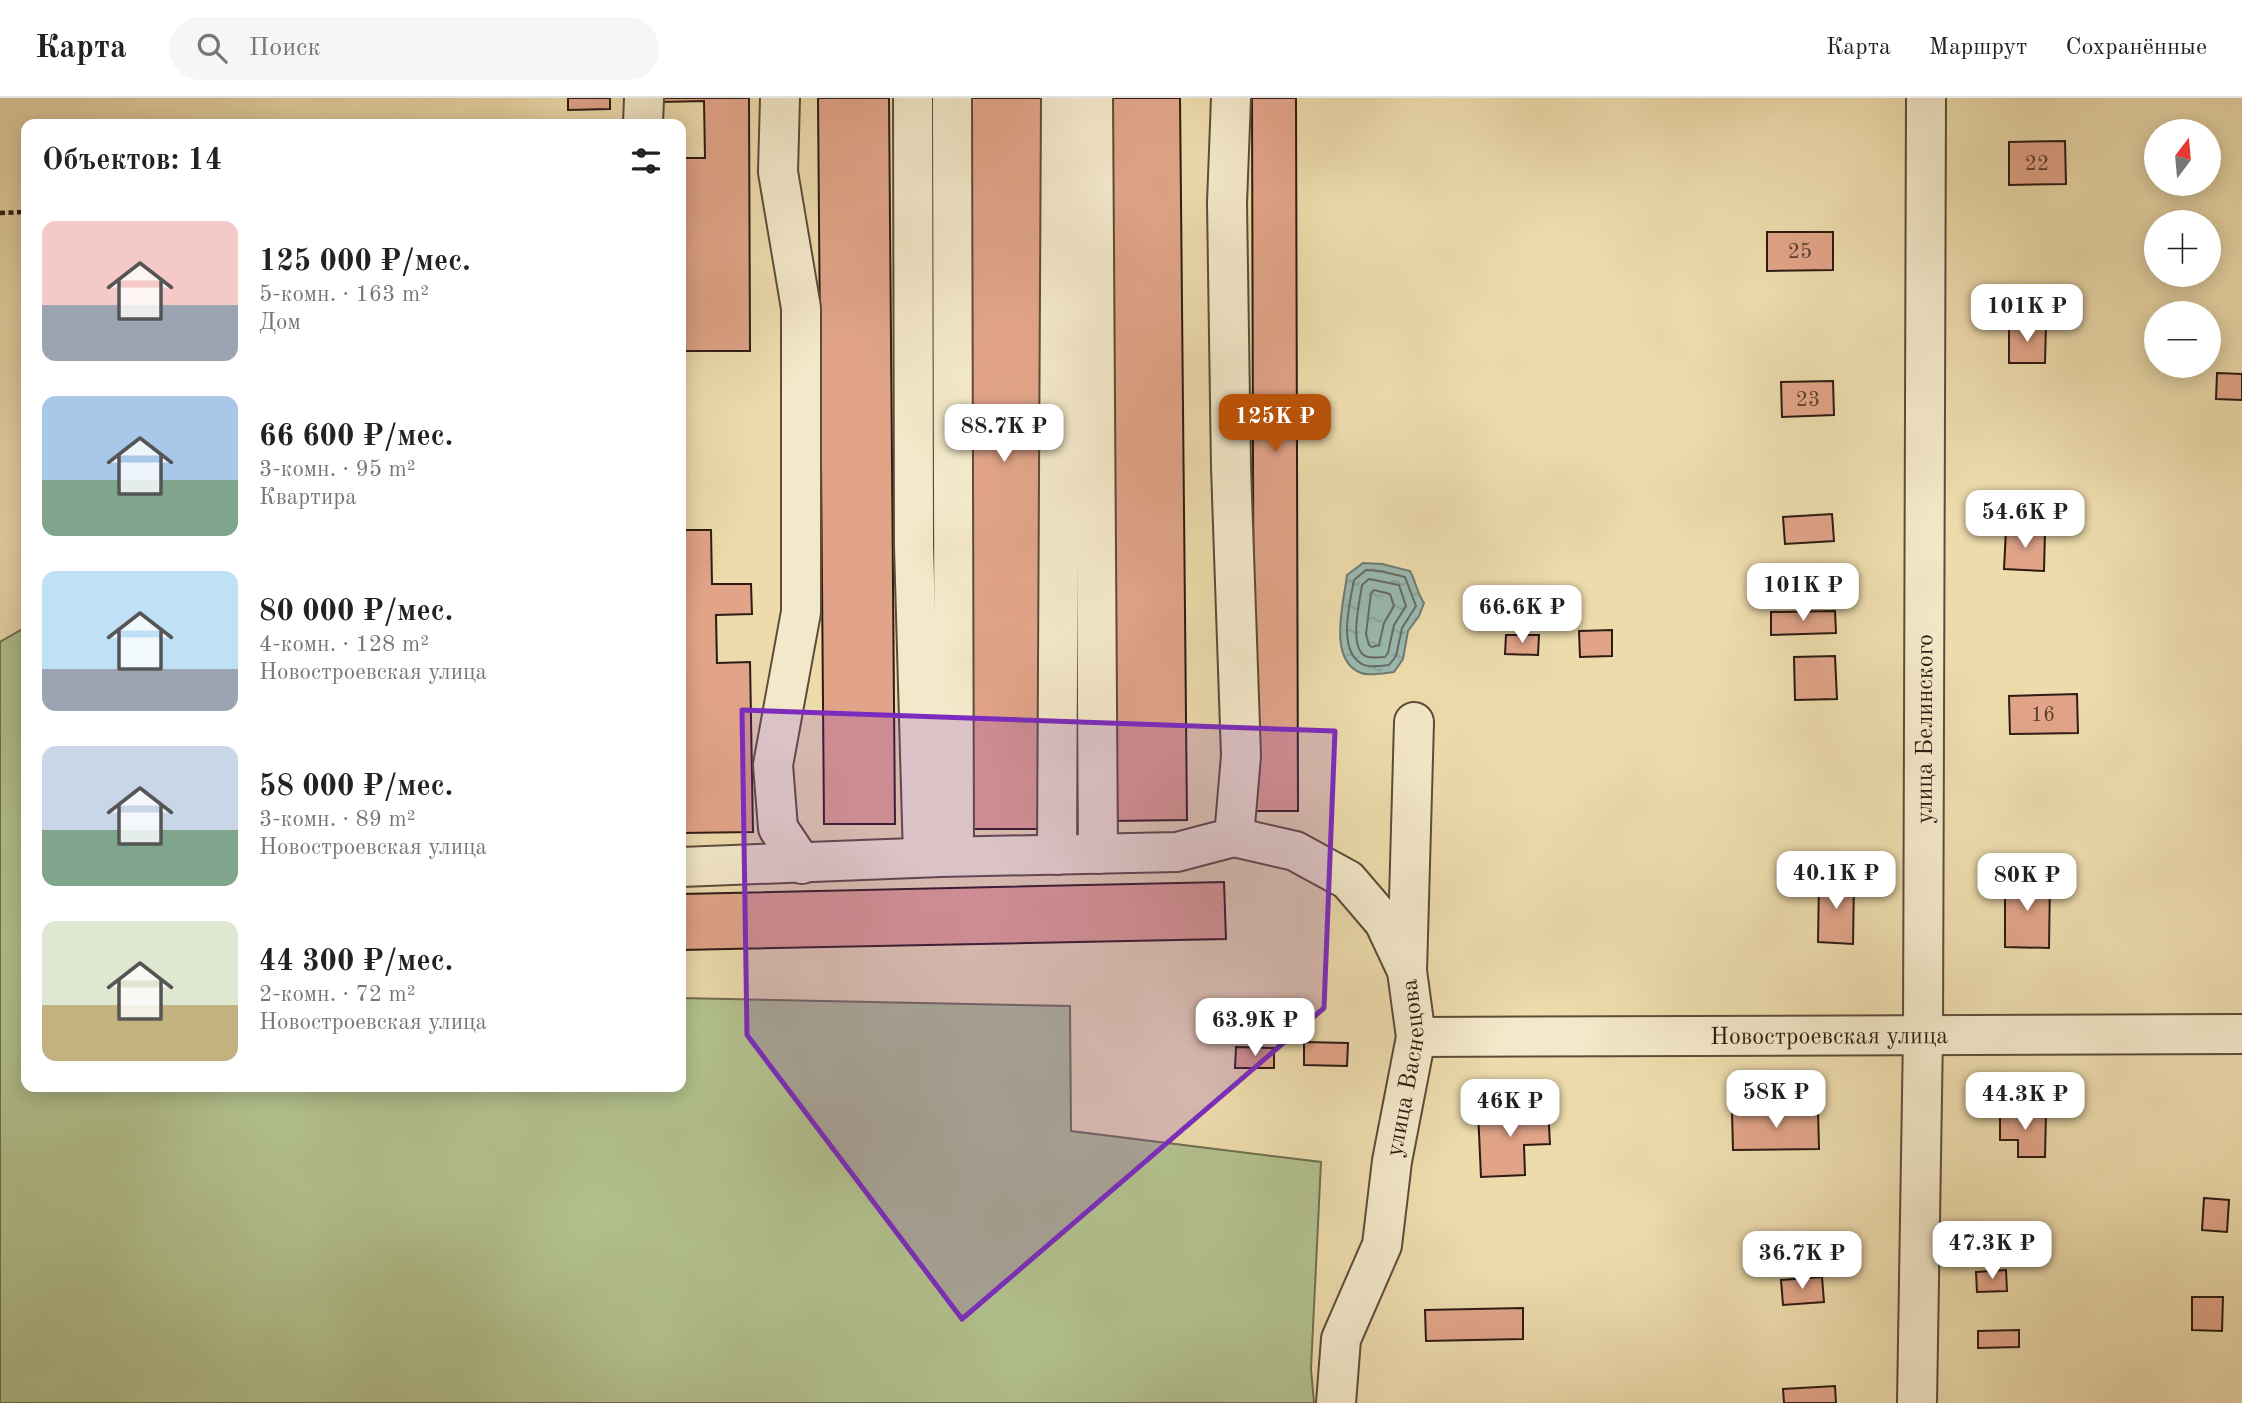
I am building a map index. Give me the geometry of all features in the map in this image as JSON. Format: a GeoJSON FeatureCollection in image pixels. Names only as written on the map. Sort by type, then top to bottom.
{"type":"FeatureCollection","features":[{"type":"Feature","properties":{"kind":"street"},"geometry":{"type":"LineString","coordinates":[[643,119],[644,98]]}},
{"type":"Feature","properties":{"kind":"street"},"geometry":{"type":"LineString","coordinates":[[780,98],[778,172],[801,308],[801,612],[773,765],[778,828],[802,864]]}},
{"type":"Feature","properties":{"kind":"street"},"geometry":{"type":"LineString","coordinates":[[913,98],[914,546],[939,857]]}},
{"type":"Feature","properties":{"kind":"street"},"geometry":{"type":"LineString","coordinates":[[939,857],[952,98]]}},
{"type":"Feature","properties":{"kind":"street"},"geometry":{"type":"LineString","coordinates":[[1057,855],[1061,98]]}},
{"type":"Feature","properties":{"kind":"street"},"geometry":{"type":"LineString","coordinates":[[1093,98],[1098,854]]}},
{"type":"Feature","properties":{"kind":"street"},"geometry":{"type":"LineString","coordinates":[[1231,98],[1227,203],[1231,467],[1241,756],[1234,837]]}},
{"type":"Feature","properties":{"kind":"street","name":"улица Белинского"},"geometry":{"type":"LineString","coordinates":[[1917,1403],[1923,1035],[1926,98]]}},
{"type":"Feature","properties":{"kind":"street","name":"улица Васнецова"},"geometry":{"type":"LineString","coordinates":[[1336,1403],[1341,1339],[1382,1245],[1392,1161],[1416,1037],[1407,971],[1414,722]]}},
{"type":"Feature","properties":{"kind":"street"},"geometry":{"type":"LineString","coordinates":[[686,867],[939,857],[1177,852],[1234,837],[1295,851],[1348,880],[1384,922],[1407,971]]}},
{"type":"Feature","properties":{"kind":"street","name":"Новостроевская улица"},"geometry":{"type":"LineString","coordinates":[[1416,1037],[2242,1034]]}},
{"type":"Feature","properties":{"kind":"path"},"geometry":{"type":"LineString","coordinates":[[0,213],[21,212]]}},
{"type":"Feature","properties":{"kind":"highlighted area"},"geometry":{"type":"Polygon","coordinates":[[[742,710],[1335,731],[1324,1008],[962,1319],[747,1035],[742,710]]]}},
{"type":"Feature","properties":{"kind":"green space"},"geometry":{"type":"Polygon","coordinates":[[[21,630],[21,1092],[686,1092],[686,998],[1070,1006],[1071,1131],[1321,1162],[1311,1369],[1314,1403],[0,1403],[0,642],[21,630]]]}},
{"type":"Feature","properties":{"kind":"water"},"geometry":{"type":"Polygon","coordinates":[[[1363,563],[1382,564],[1410,571],[1424,603],[1419,616],[1408,631],[1403,659],[1394,672],[1361,673],[1351,666],[1344,656],[1340,629],[1347,575],[1363,563]]]}},
{"type":"Feature","properties":{"kind":"building"},"geometry":{"type":"Polygon","coordinates":[[[568,98],[610,98],[610,109],[568,110],[568,98]]]}},
{"type":"Feature","properties":{"kind":"building"},"geometry":{"type":"Polygon","coordinates":[[[662,98],[749,98],[750,351],[686,351],[686,158],[705,158],[704,101],[662,102],[662,98]]]}},
{"type":"Feature","properties":{"kind":"building"},"geometry":{"type":"Polygon","coordinates":[[[818,98],[889,98],[895,824],[824,824],[818,98]]]}},
{"type":"Feature","properties":{"kind":"building"},"geometry":{"type":"Polygon","coordinates":[[[965,98],[1043,98],[1042,829],[964,829],[965,98]]]}},
{"type":"Feature","properties":{"kind":"building"},"geometry":{"type":"Polygon","coordinates":[[[1104,98],[1180,98],[1187,820],[1111,821],[1104,98]]]}},
{"type":"Feature","properties":{"kind":"building"},"geometry":{"type":"Polygon","coordinates":[[[1252,98],[1296,98],[1298,811],[1254,811],[1252,98]]]}},
{"type":"Feature","properties":{"kind":"building"},"geometry":{"type":"Polygon","coordinates":[[[2065,141],[2066,184],[2009,185],[2009,142],[2065,141]]]}},
{"type":"Feature","properties":{"kind":"building"},"geometry":{"type":"Polygon","coordinates":[[[1767,232],[1833,232],[1833,270],[1767,271],[1767,232]]]}},
{"type":"Feature","properties":{"kind":"building"},"geometry":{"type":"Polygon","coordinates":[[[2009,325],[2046,325],[2045,363],[2009,363],[2009,325]]]}},
{"type":"Feature","properties":{"kind":"building"},"geometry":{"type":"Polygon","coordinates":[[[2221,373],[2242,374],[2242,400],[2216,399],[2217,378],[2221,378],[2221,373]]]}},
{"type":"Feature","properties":{"kind":"building"},"geometry":{"type":"Polygon","coordinates":[[[1833,381],[1834,415],[1782,417],[1781,382],[1833,381]]]}},
{"type":"Feature","properties":{"kind":"building"},"geometry":{"type":"Polygon","coordinates":[[[1832,514],[1834,541],[1785,544],[1783,517],[1832,514]]]}},
{"type":"Feature","properties":{"kind":"building"},"geometry":{"type":"Polygon","coordinates":[[[686,530],[711,530],[712,584],[751,584],[752,614],[716,615],[717,663],[750,662],[753,832],[686,833],[686,530]]]}},
{"type":"Feature","properties":{"kind":"building"},"geometry":{"type":"Polygon","coordinates":[[[2006,530],[2045,531],[2044,571],[2004,569],[2006,530]]]}},
{"type":"Feature","properties":{"kind":"building"},"geometry":{"type":"Polygon","coordinates":[[[1835,611],[1836,633],[1771,635],[1771,612],[1835,611]]]}},
{"type":"Feature","properties":{"kind":"building"},"geometry":{"type":"Polygon","coordinates":[[[1612,630],[1612,656],[1580,657],[1579,631],[1612,630]]]}},
{"type":"Feature","properties":{"kind":"building"},"geometry":{"type":"Polygon","coordinates":[[[1506,635],[1539,635],[1538,655],[1505,654],[1506,635]]]}},
{"type":"Feature","properties":{"kind":"building"},"geometry":{"type":"Polygon","coordinates":[[[1835,656],[1837,699],[1795,700],[1794,657],[1835,656]]]}},
{"type":"Feature","properties":{"kind":"building"},"geometry":{"type":"Polygon","coordinates":[[[2077,694],[2078,733],[2010,734],[2009,696],[2077,694]]]}},
{"type":"Feature","properties":{"kind":"building"},"geometry":{"type":"Polygon","coordinates":[[[2005,878],[2050,879],[2049,948],[2005,947],[2005,878]]]}},
{"type":"Feature","properties":{"kind":"building"},"geometry":{"type":"Polygon","coordinates":[[[1819,879],[1854,880],[1853,944],[1818,942],[1819,879]]]}},
{"type":"Feature","properties":{"kind":"building"},"geometry":{"type":"Polygon","coordinates":[[[1224,882],[1226,939],[686,950],[686,894],[1224,882]]]}},
{"type":"Feature","properties":{"kind":"building"},"geometry":{"type":"Polygon","coordinates":[[[1304,1042],[1348,1043],[1347,1066],[1304,1065],[1304,1042]]]}},
{"type":"Feature","properties":{"kind":"building"},"geometry":{"type":"Polygon","coordinates":[[[1236,1047],[1274,1048],[1274,1068],[1235,1068],[1236,1047]]]}},
{"type":"Feature","properties":{"kind":"building"},"geometry":{"type":"Polygon","coordinates":[[[1548,1108],[1550,1144],[1524,1145],[1525,1175],[1481,1177],[1478,1111],[1548,1108]]]}},
{"type":"Feature","properties":{"kind":"building"},"geometry":{"type":"Polygon","coordinates":[[[1818,1110],[1819,1149],[1733,1150],[1732,1111],[1818,1110]]]}},
{"type":"Feature","properties":{"kind":"building"},"geometry":{"type":"Polygon","coordinates":[[[2000,1111],[2046,1112],[2045,1157],[2018,1157],[2018,1140],[2000,1140],[2000,1111]]]}},
{"type":"Feature","properties":{"kind":"building"},"geometry":{"type":"Polygon","coordinates":[[[2204,1198],[2229,1200],[2227,1232],[2202,1230],[2204,1198]]]}},
{"type":"Feature","properties":{"kind":"building"},"geometry":{"type":"Polygon","coordinates":[[[2006,1270],[2007,1291],[1977,1292],[1976,1272],[2006,1270]]]}},
{"type":"Feature","properties":{"kind":"building"},"geometry":{"type":"Polygon","coordinates":[[[1822,1277],[1824,1302],[1783,1305],[1781,1280],[1822,1277]]]}},
{"type":"Feature","properties":{"kind":"building"},"geometry":{"type":"Polygon","coordinates":[[[2192,1297],[2223,1297],[2222,1331],[2192,1330],[2192,1297]]]}},
{"type":"Feature","properties":{"kind":"building"},"geometry":{"type":"Polygon","coordinates":[[[1523,1308],[1523,1339],[1426,1341],[1425,1310],[1523,1308]]]}},
{"type":"Feature","properties":{"kind":"building"},"geometry":{"type":"Polygon","coordinates":[[[2019,1330],[2019,1347],[1978,1348],[1978,1331],[2019,1330]]]}},
{"type":"Feature","properties":{"kind":"building"},"geometry":{"type":"Polygon","coordinates":[[[1835,1386],[1836,1403],[1784,1403],[1783,1389],[1835,1386]]]}}]}
